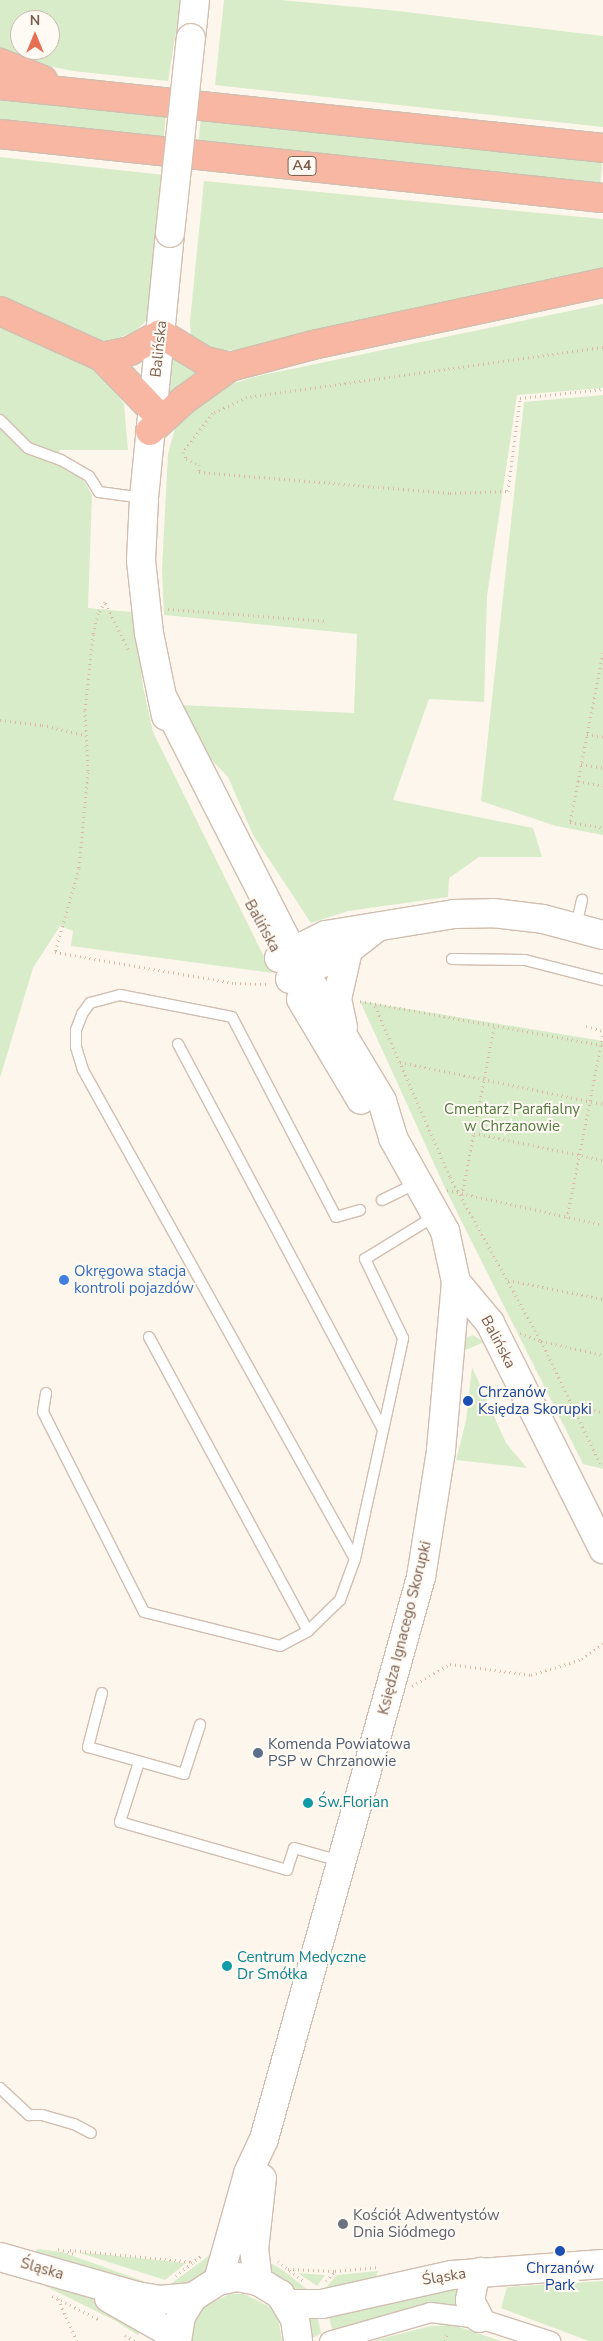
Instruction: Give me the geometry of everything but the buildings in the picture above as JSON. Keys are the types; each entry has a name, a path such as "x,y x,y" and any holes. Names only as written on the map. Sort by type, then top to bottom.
{"highway":[{"path":"0,63 80,93"},
{"path":"0,85 603,148"},
{"name":"A4","path":"0,134 603,198"},
{"path":"0,311 102,357 151,420 184,400 230,367 313,345 603,283"},
{"path":"102,357 130,351 161,334 206,361 230,367"}],"main road":[{"name":"Balińska","path":"195,0 144,498 142,560 145,609 163,698 298,965 365,1106 393,1138 430,1197 450,1246 456,1282 505,1334 603,1549"},
{"path":"298,965 326,935 428,917 472,913 543,919 603,935"},
{"path":"298,965 348,950 377,927"},
{"path":"348,950 337,999 348,1043"},
{"name":"Balińska","path":"298,965 382,1100 393,1138"},
{"name":"Księdza Ignacego Skorupki","path":"218,2280 248,2174 264,2139 343,1862 421,1577 441,1451 456,1282"},
{"path":"452,1342 457,1334 469,1326 505,1334"},
{"name":"Księdza Ignacego Skorupki","path":"258,2281 254,2250 264,2139"},
{"name":"Śląska","path":"0,2257 87,2270 159,2300 193,2297"},
{"name":"Śląska","path":"288,2304 322,2304 409,2283 480,2272 603,2264"},
{"name":"Śląska","path":"87,2270 88,2288 165,2330 175,2341"},
{"path":"479,2318 470,2300 474,2280 480,2272"},
{"path":"175,2341 181,2316 193,2297 218,2280 237,2277 258,2281 288,2304 295,2319 298,2341"}],"street":[{"path":"329,2341 430,2312 479,2318 550,2341"}],"lane":[{"path":"0,420 28,448 61,460 89,476 99,492 144,498"},
{"path":"576,927 582,900"},
{"path":"452,959 525,960 603,980"},
{"path":"355,1560 83,1070 76,1047 76,1030 82,1014 90,1003 120,995 232,1017 336,1217 360,1210"},
{"path":"178,1044 382,1426"},
{"path":"46,1393 43,1412 144,1612 280,1646 308,1631 340,1600 355,1560 382,1426 403,1338 365,1259 430,1197"},
{"path":"382,1200 430,1197"},
{"path":"149,1336 308,1631"},
{"path":"102,1693 88,1747 184,1774 200,1724"},
{"path":"139,1762 120,1822 286,1870 294,1848 343,1862"},
{"path":"0,2088 29,2115 42,2115 74,2124 91,2133"}],"path":[{"path":"603,347 247,397 213,413 183,452 186,459 199,465 199,472 450,493 508,490 520,398 603,389"},
{"path":"104,602 98,613 93,634 85,735 88,772 79,868 55,952 258,985"},
{"path":"160,608 327,621"},
{"path":"603,653 570,822 603,828"},
{"path":"0,720 42,724 85,735"},
{"path":"587,734 603,737"},
{"path":"581,764 603,768"},
{"path":"578,781 603,786"},
{"path":"359,994 360,1001 375,1006 602,1045"},
{"path":"375,1006 450,1177 462,1195 541,1341 569,1404 600,1463"},
{"path":"462,1195 494,1026"},
{"path":"567,1218 602,1045 603,1032 586,1026"},
{"path":"399,1062 603,1104"},
{"path":"474,1133 603,1160"},
{"path":"430,1197 446,1190 603,1225"},
{"path":"507,1280 603,1299"},
{"path":"505,1334 520,1333 541,1341 603,1355"},
{"path":"569,1404 603,1412"},
{"path":"410,1687 418,1685 450,1664 530,1675 582,1659 603,1644"},
{"path":"56,2249 195,2262"},
{"path":"169,2281 195,2262 208,2249 226,2250"},
{"path":"65,2250 87,2270"},
{"path":"254,2250 264,2251 312,2286"},
{"path":"323,2284 335,2271"},
{"path":"50,2296 105,2323"},
{"path":"58,2299 77,2341"},
{"path":"120,2331 135,2341"}],"green space":[{"path":"0,0 181,0 168,81 73,71 22,60 60,60 60,10 10,10 10,54 0,49"},
{"path":"224,0 281,0 398,11 603,36 603,127 215,85"},
{"path":"0,96 166,113 163,140 0,123"},
{"path":"201,117 603,159 600,187 198,145"},
{"path":"0,157 164,175 150,311 145,322 134,332 99,345 0,302"},
{"path":"204,181 603,219 603,271 252,351 215,350 191,338 190,322"},
{"path":"603,304 603,388 517,395 487,596 484,702 429,699 393,800 533,828 542,857 479,857 449,878 448,897 348,911 311,923 253,835 228,777 206,754 180,705 354,713 357,634 164,615 162,569 168,454 175,428 222,387 258,376"},
{"path":"0,322 95,364 124,404 128,450 60,450 56,462 80,474 92,495 88,608 131,612 135,617 143,687 153,732 272,973 71,946 73,931 60,926 33,968 0,1078"},
{"path":"171,346 207,370 166,405"},
{"path":"603,395 603,835 556,826 481,801 524,402"},
{"name":"Cmentarz Parafialny w Chrzanowie","path":"360,1001 603,1041 603,1469 583,1464 446,1190"},
{"path":"473,1335 484,1342 461,1352 466,1338"},
{"path":"472,1367 506,1443 527,1468 456,1460 466,1421"},
{"path":"37,2249 62,2252 154,2285 155,2293 36,2254"},
{"path":"77,2252 186,2263 165,2280"},
{"path":"210,2255 216,2256 205,2276 190,2286 168,2286"},
{"path":"262,2258 284,2271 309,2291 294,2294 272,2276"},
{"path":"378,2271 375,2280 323,2291 337,2275"},
{"path":"298,2273 325,2275 317,2286"},
{"path":"468,2279 465,2308 333,2332 328,2314"},
{"path":"35,2281 87,2293 144,2323 138,2335 114,2320"},
{"path":"603,2281 603,2341 589,2341 501,2308 507,2287"},
{"path":"230,2294 244,2294 270,2307 278,2318 282,2341 191,2341 196,2318 204,2306"},
{"path":"317,2315 321,2333 308,2341 302,2316"},
{"path":"453,2325 501,2341 372,2341 431,2326"}],"place":[{"name":"Okręgowa stacja kontroli pojazdów","path":"64,1280"},
{"name":"Chrzanów Księdza Skorupki","path":"468,1401"},
{"name":"Komenda Powiatowa PSP w Chrzanowie","path":"258,1753"},
{"name":"Św.Florian","path":"308,1803"},
{"name":"Centrum Medyczne Dr Smółka","path":"227,1966"},
{"name":"Kościół Adwentystów Dnia Siódmego","path":"343,2224"},
{"name":"Chrzanów Park","path":"560,2251"}]}
